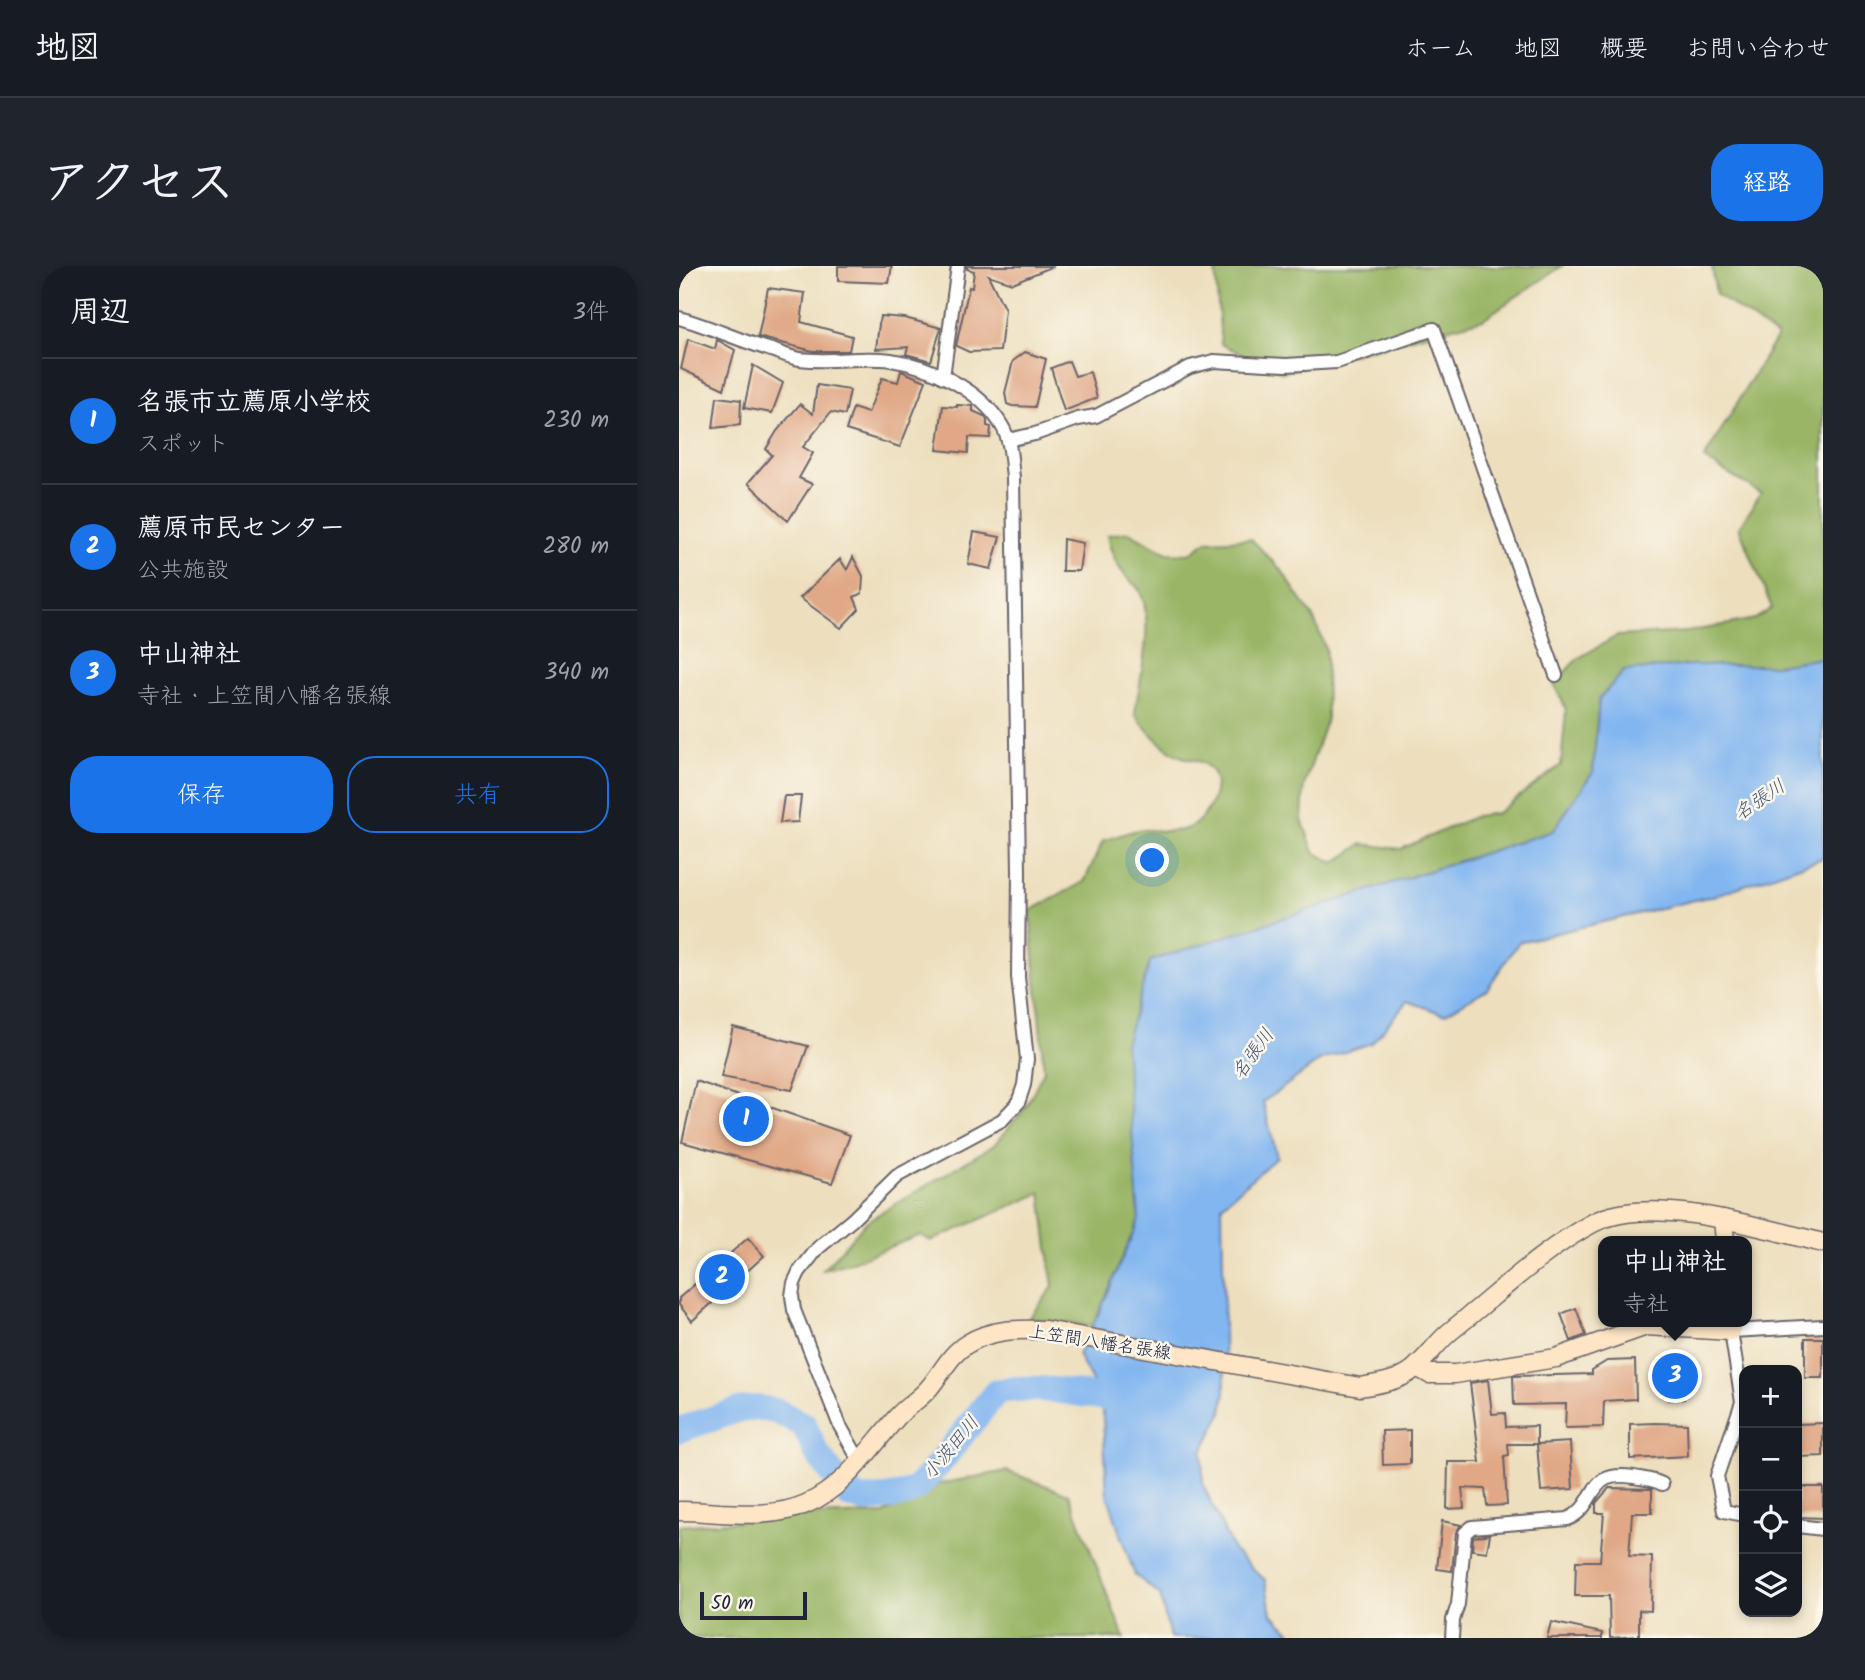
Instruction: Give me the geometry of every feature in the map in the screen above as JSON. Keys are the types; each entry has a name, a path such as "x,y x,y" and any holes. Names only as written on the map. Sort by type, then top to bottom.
{"main road":[{"name":"上笠間八幡名張線","path":"679,1511 764,1513 803,1506 824,1494 858,1465 897,1418 926,1391 951,1356 968,1343 1008,1329 1045,1330 1360,1387 1395,1380 1417,1367 1442,1337 1563,1242 1595,1222 1640,1211 1723,1219 1823,1243"},
{"path":"1723,1219 1725,1236"},
{"path":"1417,1367 1429,1374 1455,1374 1556,1358 1643,1327"}],"street":[{"path":"943,377 958,266"},
{"path":"679,318 734,339 800,359 891,360 943,377 975,396 986,406 1003,427 1008,440 1013,485 1019,978 1027,1072 1018,1102 1002,1120 897,1176 852,1220 818,1248 799,1272 792,1296 794,1310 858,1465"},
{"path":"1008,440 1035,434 1077,419 1096,416 1190,367 1214,361 1286,365 1337,362 1434,329 1556,675"},
{"path":"1752,1326 1823,1326"},
{"path":"1731,1327 1742,1402 1717,1476 1724,1511 1739,1514"},
{"path":"1453,1638 1465,1533 1472,1527 1568,1518 1580,1514 1594,1488 1602,1480 1621,1475 1662,1484"},
{"path":"1802,1527 1823,1529"}],"green space":[{"path":"1215,266 1562,266 1483,319 1282,373 1221,344"},
{"path":"1712,266 1823,266 1823,658 1775,665 1692,665 1624,671 1599,699 1593,772 1553,831 1150,961 1137,1190 1139,1219 1093,1326 1029,1318 1053,1287 1041,1193 931,1241 920,1235 852,1262 823,1270 867,1221 994,1145 1024,1110 1044,1071 1030,911 1084,882 1103,841 1139,830 1183,830 1202,817 1213,800 1216,782 1207,766 1168,749 1135,714 1146,633 1144,602 1138,588 1118,565 1107,535 1129,532 1167,553 1189,554 1207,541 1251,539 1282,571 1314,619 1326,650 1327,718 1304,786 1302,820 1314,852 1334,863 1362,844 1401,849 1476,816 1497,813 1561,765 1566,709 1554,684 1577,659 1617,636 1687,632 1755,619 1772,608 1739,527 1761,493 1704,459 1777,336 1716,294"},
{"path":"1006,1471 1069,1494 1124,1638 679,1638 679,1526 803,1516 884,1514 939,1484"}],"water":[{"name":"名張川","path":"1823,658 1823,858 1716,895 1519,942 1487,989 1444,1014 1407,1001 1372,1043 1321,1060 1263,1102 1277,1157 1222,1205 1225,1391 1222,1413 1202,1452 1203,1485 1233,1550 1265,1580 1271,1613 1297,1638 1170,1638 1160,1595 1135,1575 1120,1534 1107,1493 1102,1400 1078,1355 1139,1219 1125,1044 1150,961 1553,831 1593,772 1599,699 1624,671 1692,665 1775,665"}],"building":[{"path":"838,266 892,266 889,283 838,281"},
{"path":"967,266 1054,266 1012,283 988,275 1005,310 1000,351 969,352 956,346 969,287 972,288 974,271 967,269"},
{"path":"768,288 805,293 801,322 852,336 849,351 813,351 758,337"},
{"path":"880,316 905,318 941,328 931,361 906,354 908,347 876,349"},
{"path":"688,339 715,349 717,340 735,350 724,389 681,369"},
{"path":"1025,352 1046,359 1035,407 1007,404 1005,393 1013,361"},
{"path":"1069,361 1075,376 1090,372 1097,398 1064,411 1051,368"},
{"path":"753,365 783,383 772,413 744,408"},
{"path":"901,371 926,381 900,447 846,430 853,408 868,413 882,378 898,382"},
{"path":"817,385 850,390 845,415 831,412 803,447 813,453 799,478 812,484 788,521 748,483 772,455 766,449 800,404 813,414"},
{"path":"717,397 741,400 740,425 713,428"},
{"path":"943,406 973,406 973,411 984,416 987,426 991,427 990,438 969,437 968,453 937,450"},
{"path":"974,532 1000,537 991,569 968,564"},
{"path":"1063,539 1083,543 1079,571 1062,571"},
{"path":"853,557 863,576 862,593 854,597 859,609 841,628 800,598 840,559 847,570"},
{"path":"784,796 801,796 798,822 780,823"},
{"path":"733,1027 808,1046 792,1090 721,1077"},
{"path":"696,1081 850,1135 832,1183 682,1142"},
{"path":"748,1238 764,1256 692,1321 679,1305 679,1298"},
{"path":"1576,1308 1586,1335 1571,1341 1561,1314"},
{"path":"1805,1338 1823,1338 1823,1378 1805,1378"},
{"path":"1635,1360 1636,1399 1604,1401 1603,1427 1565,1428 1566,1404 1514,1405 1513,1376 1592,1374 1592,1370 1607,1361"},
{"path":"1685,1361 1686,1376 1682,1377 1684,1399 1669,1400 1667,1378 1661,1378 1660,1363"},
{"path":"1488,1380 1492,1414 1505,1413 1506,1427 1537,1426 1537,1444 1508,1444 1509,1455 1504,1456 1507,1505 1487,1506 1485,1489 1462,1488 1464,1508 1447,1509 1448,1462 1480,1462 1470,1383"},
{"path":"1823,1423 1823,1456 1802,1457 1802,1424"},
{"path":"1630,1424 1687,1424 1688,1456 1630,1459"},
{"path":"1410,1430 1410,1464 1383,1465 1382,1431"},
{"path":"1570,1442 1573,1489 1541,1491 1537,1444"},
{"path":"1802,1487 1823,1487 1823,1518 1802,1517"},
{"path":"1609,1488 1652,1489 1652,1513 1632,1513 1629,1556 1652,1557 1651,1611 1639,1610 1639,1636 1610,1638 1609,1596 1575,1596 1576,1561 1600,1561 1604,1513 1596,1513 1596,1503"},
{"path":"1442,1521 1461,1525 1456,1532 1452,1571 1437,1569"},
{"path":"1490,1534 1487,1552 1472,1550 1473,1537"},
{"path":"1551,1622 1602,1633 1602,1638 1547,1638"}],"waterway":[{"name":"小波田川","path":"679,1430 738,1410 759,1408 776,1411 804,1425 816,1452 848,1495 863,1500 903,1495 917,1488 996,1392 1011,1389 1046,1390 1134,1403"}],"place":[{"name":"名張市立薦原小学校","path":"746,1119"},
{"name":"薦原市民センター","path":"722,1277"},
{"name":"中山神社","path":"1675,1376"}]}
